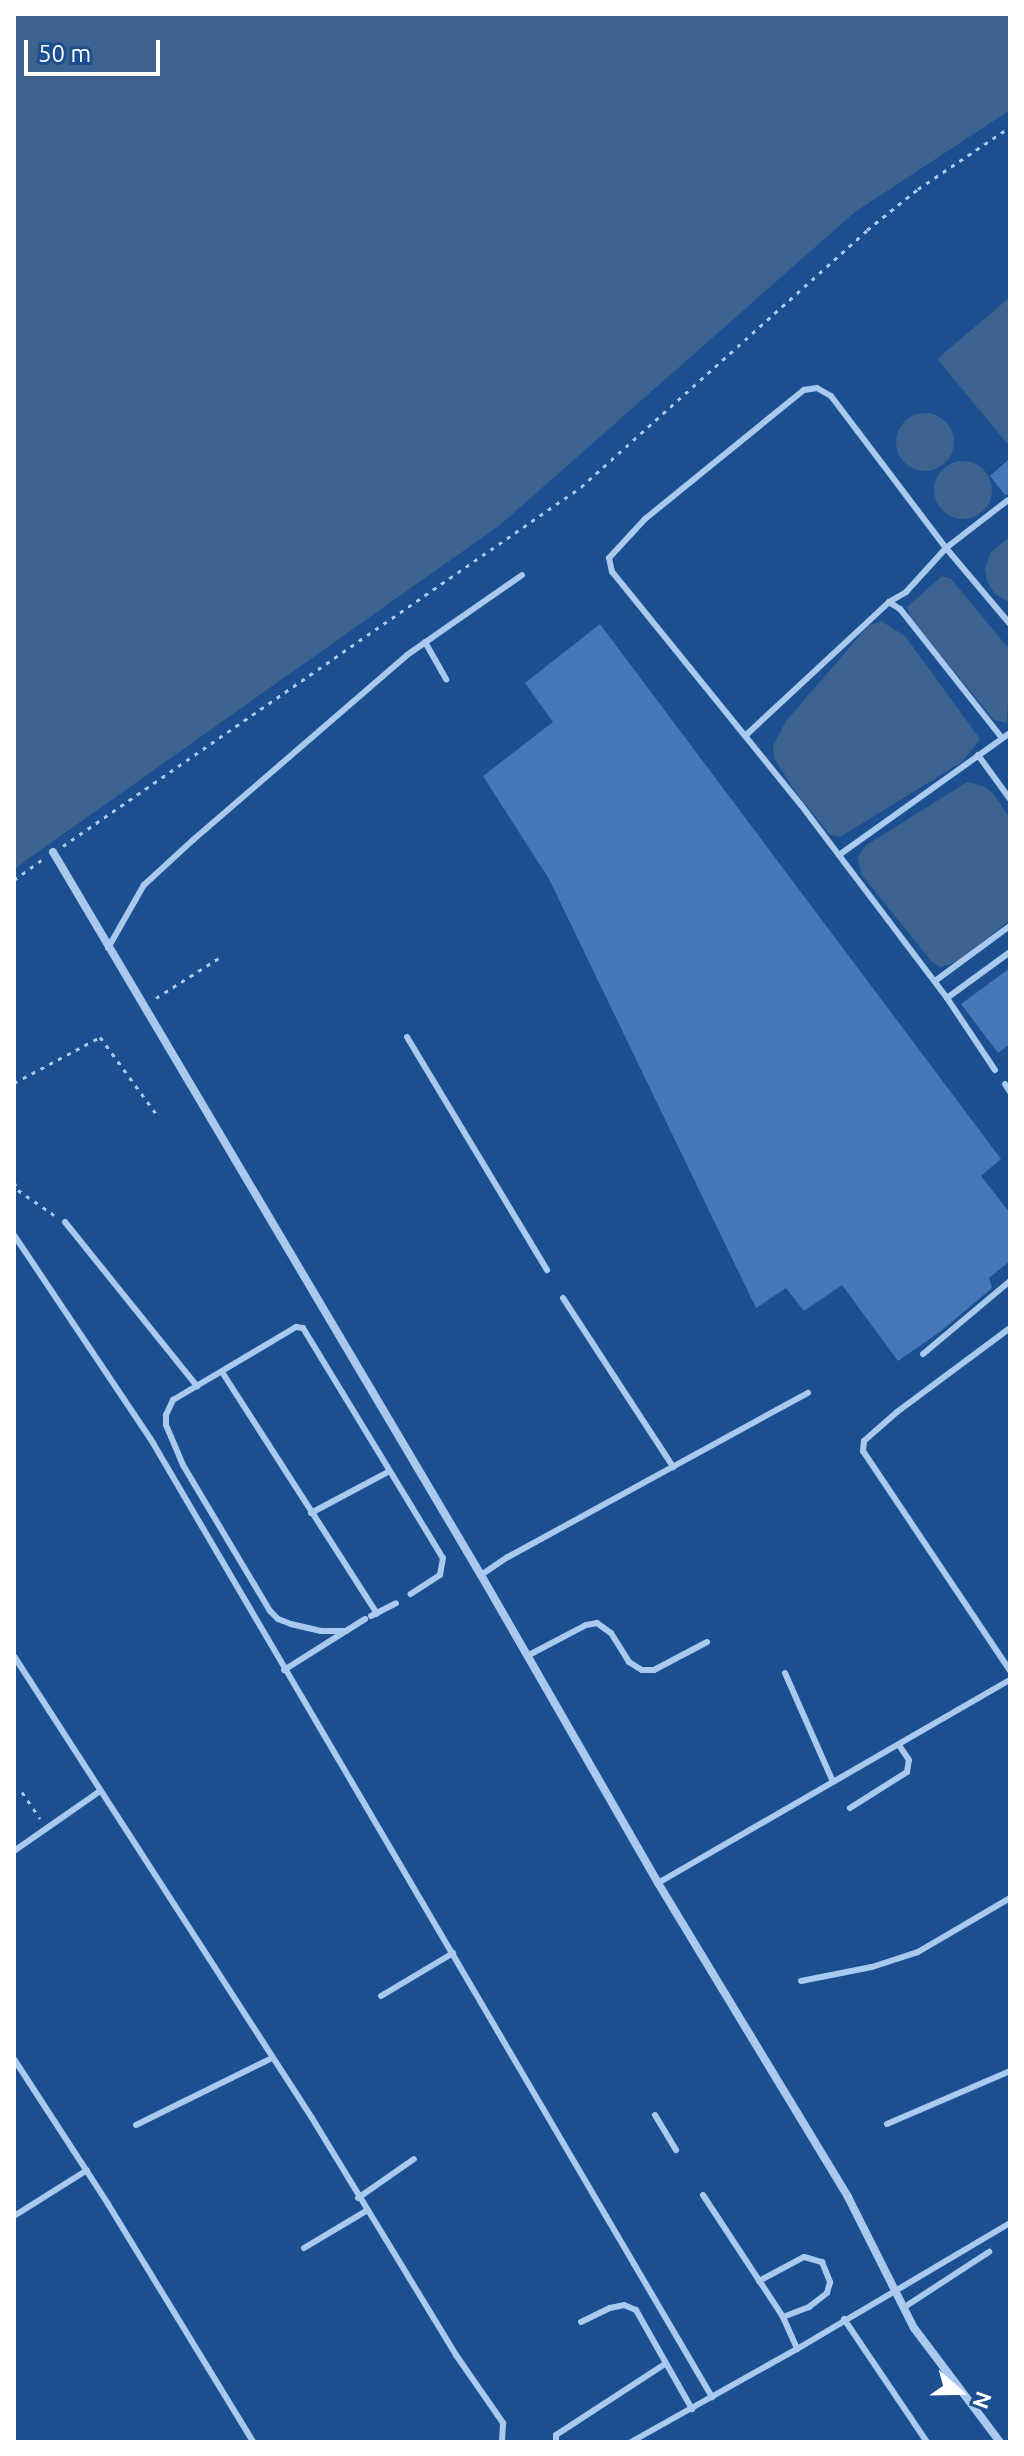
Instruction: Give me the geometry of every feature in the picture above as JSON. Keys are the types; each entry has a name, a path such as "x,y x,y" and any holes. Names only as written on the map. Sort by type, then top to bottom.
{"street":[{"path":"53,852 481,1575 658,1883 848,2197 903,2308 1000,2442"}],"lane":[{"path":"995,1070 935,981 839,855 612,572 609,558 645,519 804,390 817,388 831,396 946,548 1010,624"},
{"path":"745,736 889,602 906,592 946,548 1008,500"},
{"path":"108,948 144,885 425,642 522,575"},
{"path":"889,602 900,609 1002,738"},
{"path":"425,642 446,679"},
{"path":"839,855 1010,733"},
{"path":"978,755 1010,799"},
{"path":"935,981 1010,926"},
{"path":"947,998 1010,952"},
{"path":"407,1037 547,1270"},
{"path":"1005,1084 1010,1092"},
{"path":"65,1222 197,1386"},
{"path":"14,1235 153,1443 453,1953 566,2153 712,2397"},
{"path":"923,1354 1010,1281"},
{"path":"563,1298 673,1467"},
{"path":"346,1631 321,1631 291,1624 278,1619 270,1611 170,1439 166,1425 173,1400 296,1327 303,1328 443,1558 440,1575 411,1594"},
{"path":"1010,1328 897,1412 864,1441 863,1451 1010,1671"},
{"path":"222,1372 311,1513 371,1616"},
{"path":"481,1575 508,1557 808,1393"},
{"path":"311,1513 390,1471"},
{"path":"284,1670 396,1603"},
{"path":"527,1656 586,1625 597,1623 611,1633 629,1662 642,1670 654,1670 707,1642"},
{"path":"14,1656 503,2423 502,2442"},
{"path":"785,1673 833,1782"},
{"path":"658,1883 1010,1680"},
{"path":"850,1808 907,1772 909,1760 899,1745"},
{"path":"14,1851 100,1791"},
{"path":"801,1981 872,1967 918,1952 1010,1898"},
{"path":"381,1996 453,1953"},
{"path":"136,2125 272,2058"},
{"path":"14,2059 87,2170 253,2442"},
{"path":"887,2124 1010,2071"},
{"path":"655,2115 676,2150"},
{"path":"358,2198 414,2159"},
{"path":"14,2216 87,2170"},
{"path":"703,2195 783,2317 797,2349"},
{"path":"304,2248 366,2211"},
{"path":"631,2442 797,2349 1010,2223"},
{"path":"903,2308 989,2252"},
{"path":"759,2281 804,2257 822,2262 830,2282 827,2293 809,2307 783,2317"},
{"path":"581,2322 610,2308 624,2305 636,2310 692,2409"},
{"path":"844,2319 927,2442"},
{"path":"556,2442 556,2435 665,2364"}],"path":[{"path":"14,880 581,487 867,230 918,189 1010,127"},
{"path":"142,1006 219,958"},
{"path":"14,1083 100,1037 157,1115"},
{"path":"14,1182 18,1190 65,1222"},
{"path":"22,1792 47,1828"}],"water":[{"path":"14,14 1010,14 1010,110 855,212 500,525 14,869"},
{"path":"1010,299 1010,447 937,359"},
{"path":"925,413 945,422 954,442 945,462 925,471 905,462 896,442 905,422"},
{"path":"963,461 983,470 992,490 983,510 963,519 943,510 934,490 943,470"},
{"path":"1010,537 1010,603 995,594 987,582 985,568 991,552"},
{"path":"942,576 951,579 1010,650 1007,723 994,720 911,619 907,607"},
{"path":"881,621 905,636 980,739 962,762 840,837 830,835 795,791 774,758 773,746 786,721 868,626"},
{"path":"967,782 983,786 993,793 1010,819 1010,920 957,962 940,967 931,961 861,874 858,857 865,846"}],"building":[{"path":"1010,458 1010,494 1005,495 990,476"},
{"path":"600,624 1001,1159 981,1176 1010,1213 1010,1261 989,1278 992,1288 941,1331 898,1361 842,1285 804,1311 786,1288 756,1308 549,879 483,776 553,722 525,683"},
{"path":"1010,968 1010,1044 998,1053 961,1004"}]}
